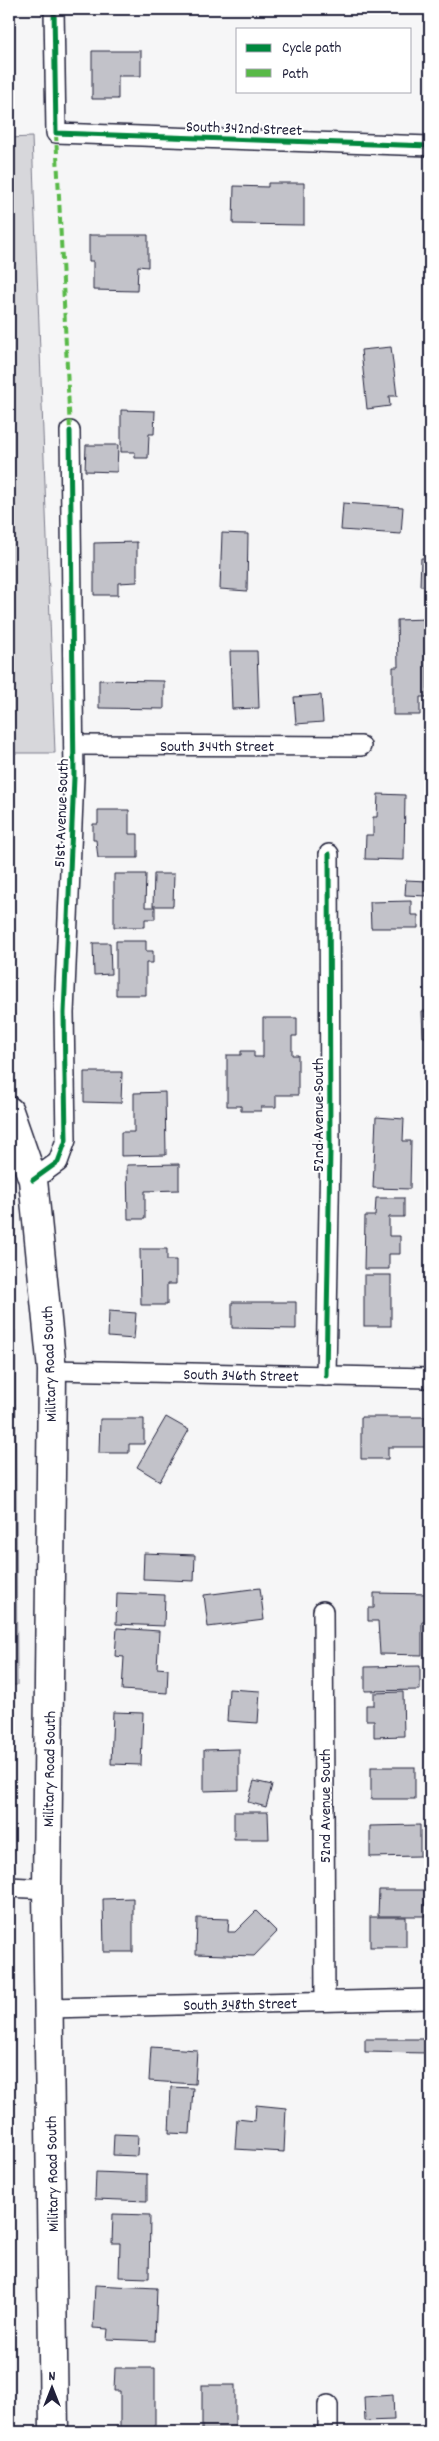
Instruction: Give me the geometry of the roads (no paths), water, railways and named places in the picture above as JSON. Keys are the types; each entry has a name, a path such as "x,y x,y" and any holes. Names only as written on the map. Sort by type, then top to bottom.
{"main road":[{"name":"Military Road South","path":"9,1111 32,1180 52,1370 47,1889 54,2432"}],"street":[{"name":"South 342nd Street","path":"54,9 56,133 430,146"},
{"name":"51st Avenue South","path":"32,1180 58,1162 66,1140 64,1013 74,745 70,431"},
{"name":"South 344th Street","path":"74,745 361,746"},
{"name":"52nd Avenue South","path":"326,1376 330,1149 329,854"},
{"name":"South 346th Street","path":"52,1370 430,1378"},
{"name":"52nd Avenue South","path":"323,1611 325,2001"},
{"path":"9,1887 47,1889"},
{"name":"South 348th Street","path":"49,2008 430,1999"},
{"path":"328,2405 328,2432"}]}
